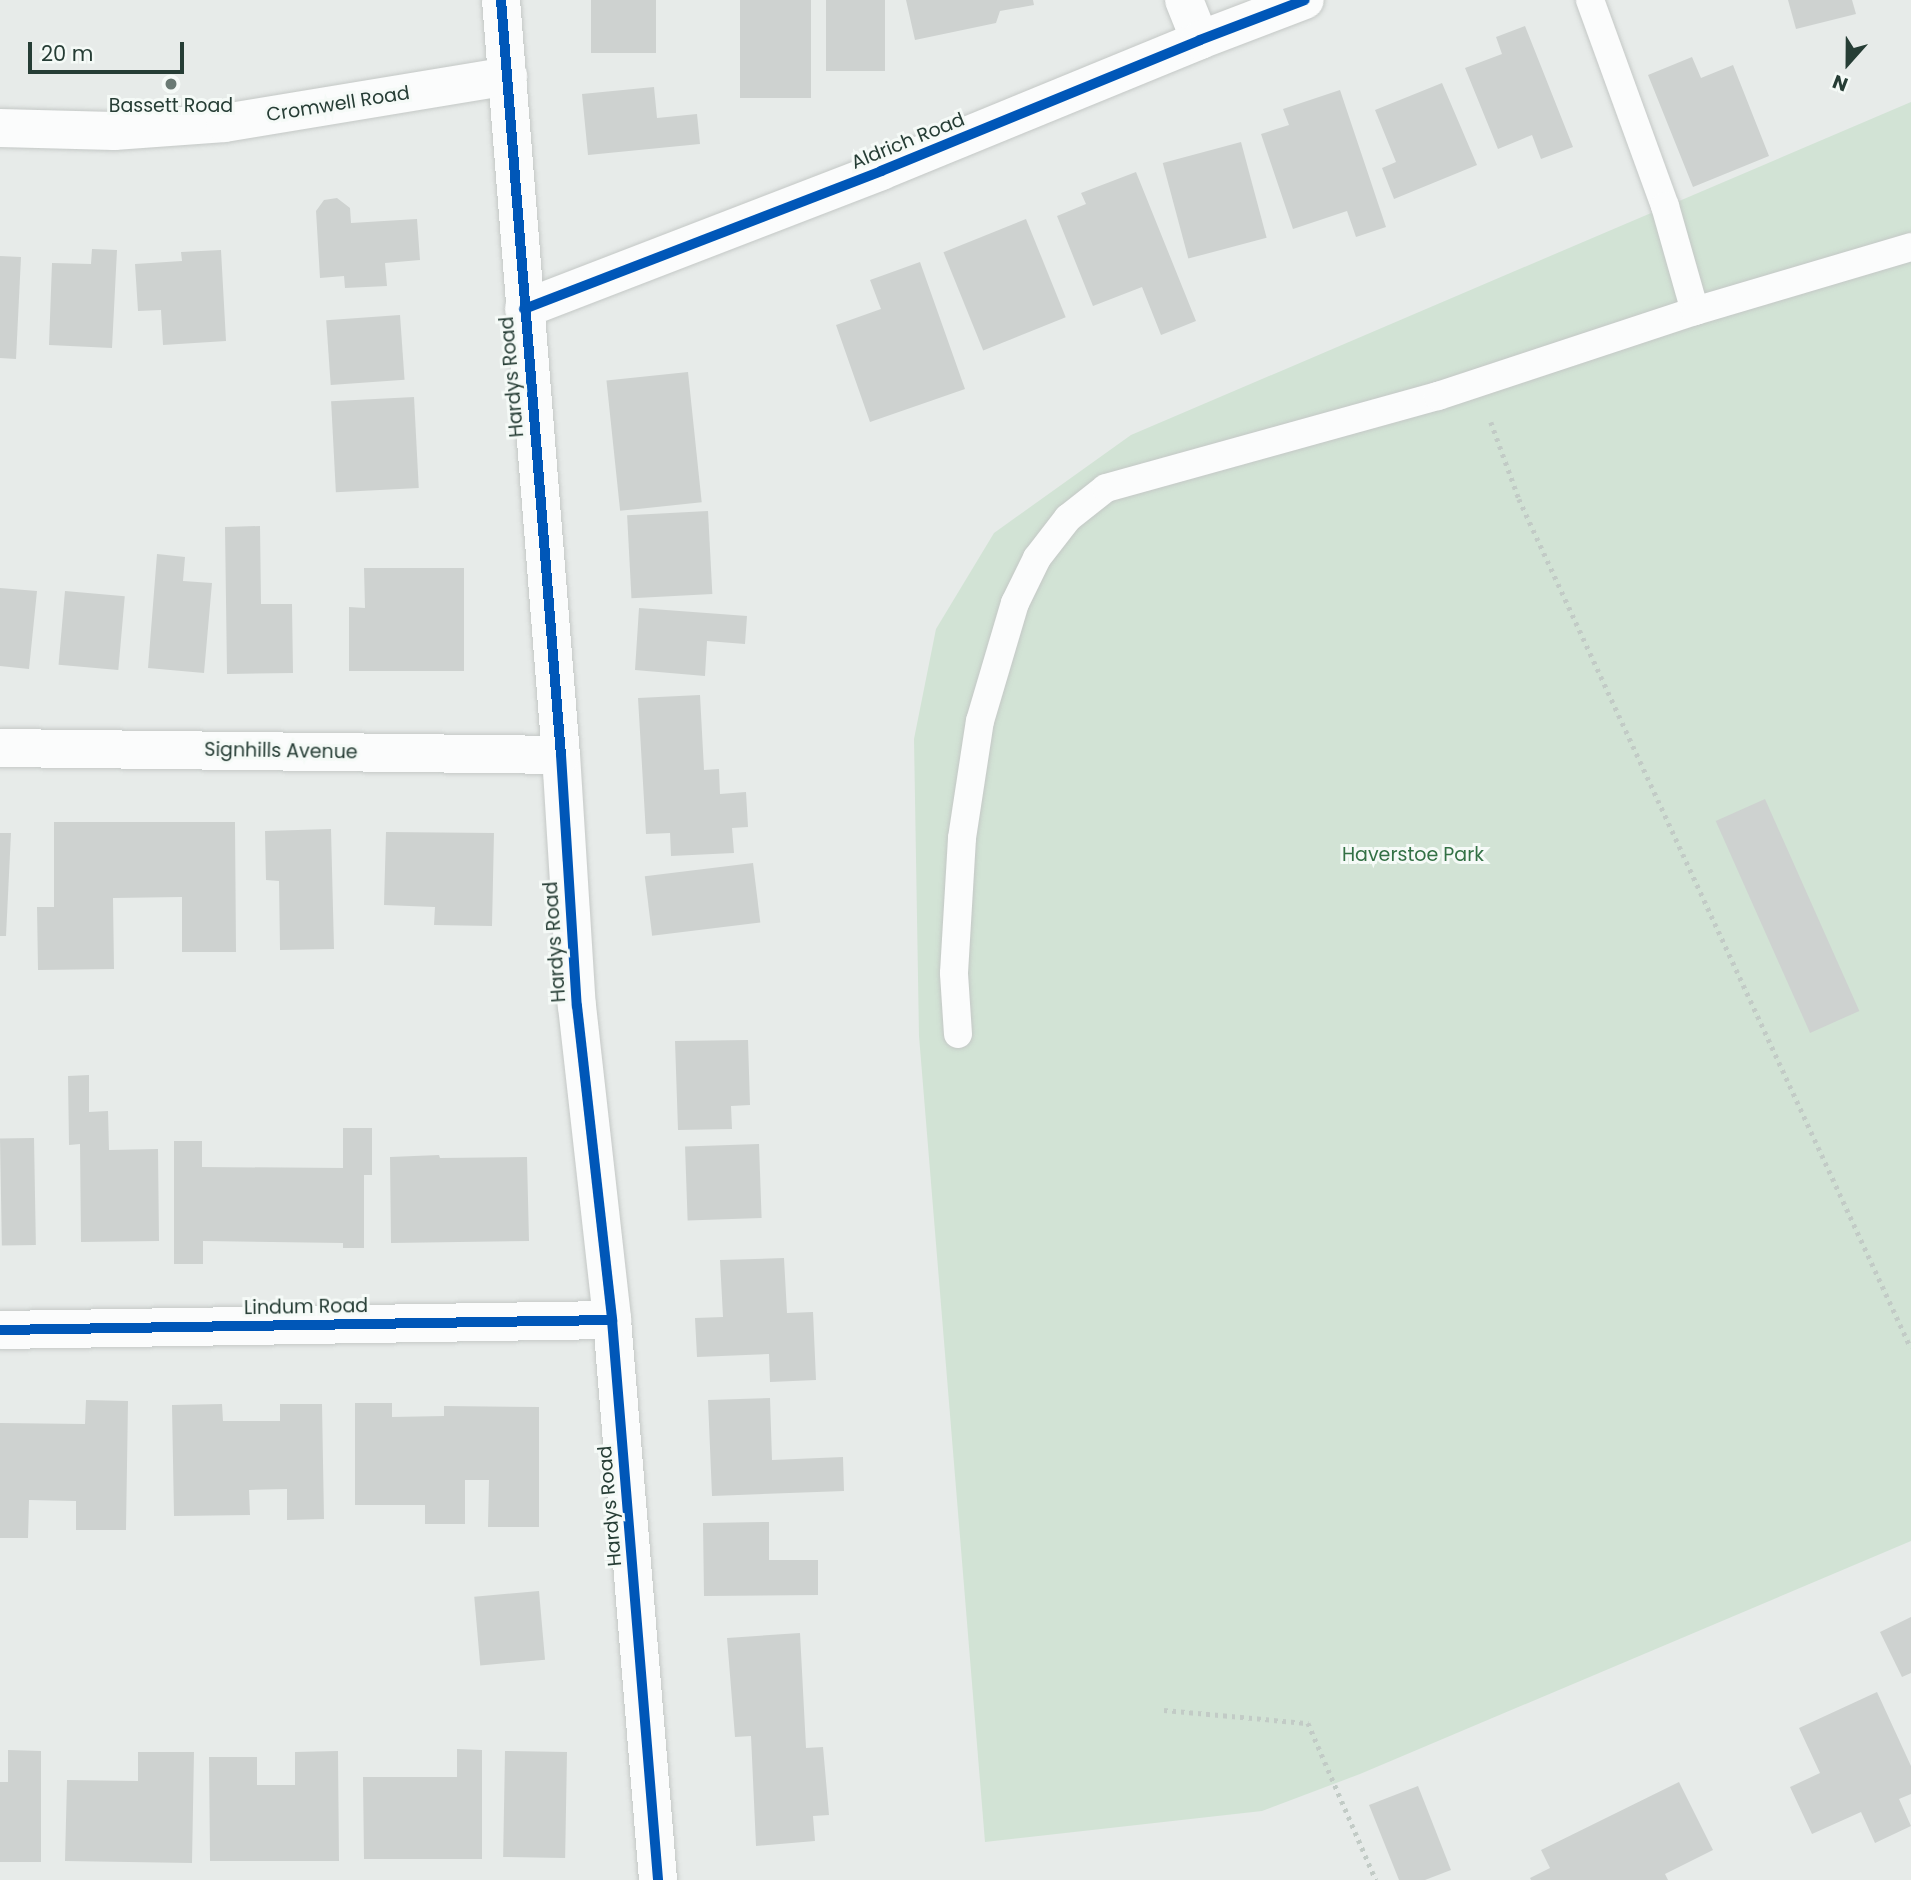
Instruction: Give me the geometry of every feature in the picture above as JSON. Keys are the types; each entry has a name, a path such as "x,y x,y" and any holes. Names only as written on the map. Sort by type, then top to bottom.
{"street":[{"name":"Hardys Road","path":"501,0 561,755 577,1006 612,1320 658,1880"},
{"path":"1185,0 1200,40"},
{"name":"Aldrich Road","path":"524,309 881,171 1304,0"},
{"name":"Cromwell Road","path":"0,128 114,131 225,123 508,76"},
{"name":"Signhills Avenue","path":"0,748 561,755"},
{"name":"Lindum Road","path":"0,1330 612,1320"}],"lane":[{"path":"1590,0 1665,206 1695,311"},
{"path":"958,1034 954,973 962,838 980,721 1015,603 1037,558 1068,518 1106,488 1476,384 1695,311 1911,247"}],"path":[{"path":"1476,384 1519,499 1911,1348"},
{"path":"1164,1710 1308,1723 1376,1880"}],"green space":[{"name":"Haverstoe Park","path":"1911,102 1911,1541 1360,1774 1262,1811 985,1842 919,1036 914,739 936,629 994,533 1131,435"}],"building":[{"path":"591,0 656,0 656,53 591,53"},
{"path":"740,0 811,0 811,98 740,98"},
{"path":"826,0 885,0 885,71 826,71"},
{"path":"906,0 1033,0 1034,5 1000,11 996,23 915,40"},
{"path":"1788,0 1852,0 1856,14 1796,29"},
{"path":"1525,26 1573,147 1541,159 1532,135 1498,149 1465,68 1502,54 1496,37"},
{"path":"1692,57 1701,78 1733,65 1769,156 1693,187 1648,75"},
{"path":"1442,83 1477,165 1394,199 1382,168 1396,162 1375,110"},
{"path":"654,87 657,118 697,114 700,144 588,155 582,94"},
{"path":"1340,90 1386,227 1356,237 1347,211 1293,229 1261,134 1289,125 1283,109"},
{"path":"1241,142 1267,238 1188,259 1163,163"},
{"path":"1136,172 1196,321 1161,335 1142,287 1093,306 1057,216 1086,204 1081,193"},
{"path":"337,198 350,208 351,223 417,219 420,260 385,263 387,286 345,288 344,276 320,278 316,211 324,200"},
{"path":"1026,219 1066,317 983,351 943,252"},
{"path":"92,249 117,250 112,348 49,345 52,263 91,264"},
{"path":"221,250 226,341 163,345 161,310 138,311 135,264 182,261 181,252"},
{"path":"0,256 21,257 16,359 0,358"},
{"path":"920,262 965,389 870,422 836,325 881,309 870,280"},
{"path":"400,315 405,380 331,385 326,320"},
{"path":"688,372 702,502 620,511 606,381"},
{"path":"414,397 419,488 336,492 331,401"},
{"path":"708,511 712,594 631,598 627,515"},
{"path":"260,526 261,604 292,604 293,673 227,674 225,527"},
{"path":"157,554 185,557 183,581 212,583 204,673 148,668"},
{"path":"364,568 464,568 464,671 349,671 349,607 365,608"},
{"path":"0,588 37,591 29,669 0,666"},
{"path":"65,591 125,596 118,670 59,665"},
{"path":"639,608 747,616 745,644 707,641 705,676 635,670"},
{"path":"700,695 704,770 719,769 720,794 746,792 748,827 732,828 734,853 671,856 670,833 646,834 638,698"},
{"path":"1765,799 1859,1011 1810,1033 1716,821"},
{"path":"54,822 235,822 236,952 182,952 182,897 113,898 114,969 38,970 37,907 54,907"},
{"path":"331,829 334,949 280,950 279,881 266,880 265,831"},
{"path":"386,832 494,833 492,926 434,925 435,907 384,905"},
{"path":"0,833 11,833 6,936 0,936"},
{"path":"753,863 760,923 652,936 645,876"},
{"path":"748,1040 750,1105 731,1106 732,1129 678,1130 675,1041"},
{"path":"89,1075 89,1112 108,1111 109,1150 158,1149 159,1241 81,1242 80,1144 69,1145 68,1076"},
{"path":"343,1128 372,1128 372,1175 364,1175 364,1248 343,1248 343,1243 203,1241 203,1264 174,1264 174,1141 202,1141 202,1167 343,1168"},
{"path":"34,1138 36,1245 2,1246 0,1139"},
{"path":"759,1144 762,1218 688,1221 685,1147"},
{"path":"439,1155 440,1158 527,1157 529,1241 391,1243 390,1157"},
{"path":"784,1258 787,1313 813,1312 816,1380 770,1382 769,1354 697,1357 695,1318 723,1317 720,1260"},
{"path":"770,1398 772,1460 843,1457 844,1491 712,1496 708,1400"},
{"path":"86,1400 128,1401 126,1530 76,1530 76,1501 29,1500 28,1538 0,1538 0,1423 85,1424"},
{"path":"355,1403 392,1403 392,1417 444,1416 444,1406 539,1407 539,1527 488,1527 489,1480 465,1480 465,1524 425,1524 425,1505 355,1505"},
{"path":"222,1404 223,1421 280,1421 280,1404 322,1404 324,1519 287,1520 287,1489 249,1490 250,1515 174,1516 172,1405"},
{"path":"769,1522 769,1560 818,1560 818,1595 704,1596 703,1523"},
{"path":"539,1591 545,1660 480,1665 474,1597"},
{"path":"1911,1617 1911,1673 1902,1677 1880,1632"},
{"path":"800,1633 806,1748 823,1747 829,1815 813,1816 815,1841 756,1846 751,1736 735,1737 727,1638"},
{"path":"1877,1692 1911,1766 1911,1794 1899,1799 1911,1826 1875,1843 1861,1812 1812,1834 1790,1787 1820,1773 1799,1728"},
{"path":"457,1749 482,1750 482,1859 364,1859 363,1777 457,1777"},
{"path":"8,1750 41,1751 41,1862 0,1862 0,1782 8,1782"},
{"path":"338,1751 339,1861 210,1861 209,1757 257,1757 257,1785 295,1785 295,1752"},
{"path":"505,1751 567,1752 565,1858 503,1857"},
{"path":"138,1752 194,1752 192,1863 65,1861 67,1780 138,1781"},
{"path":"1679,1782 1713,1850 1665,1874 1668,1880 1531,1880 1530,1878 1550,1868 1541,1850"},
{"path":"1418,1786 1451,1870 1425,1880 1399,1880 1369,1805"}],"cycle path":[{"path":"501,0 561,755 577,1006 612,1320 658,1880"},
{"path":"524,309 881,171 1200,40 1305,0"},
{"path":"0,1330 612,1320"}],"place":[{"name":"Bassett Road","path":"171,84"}]}
